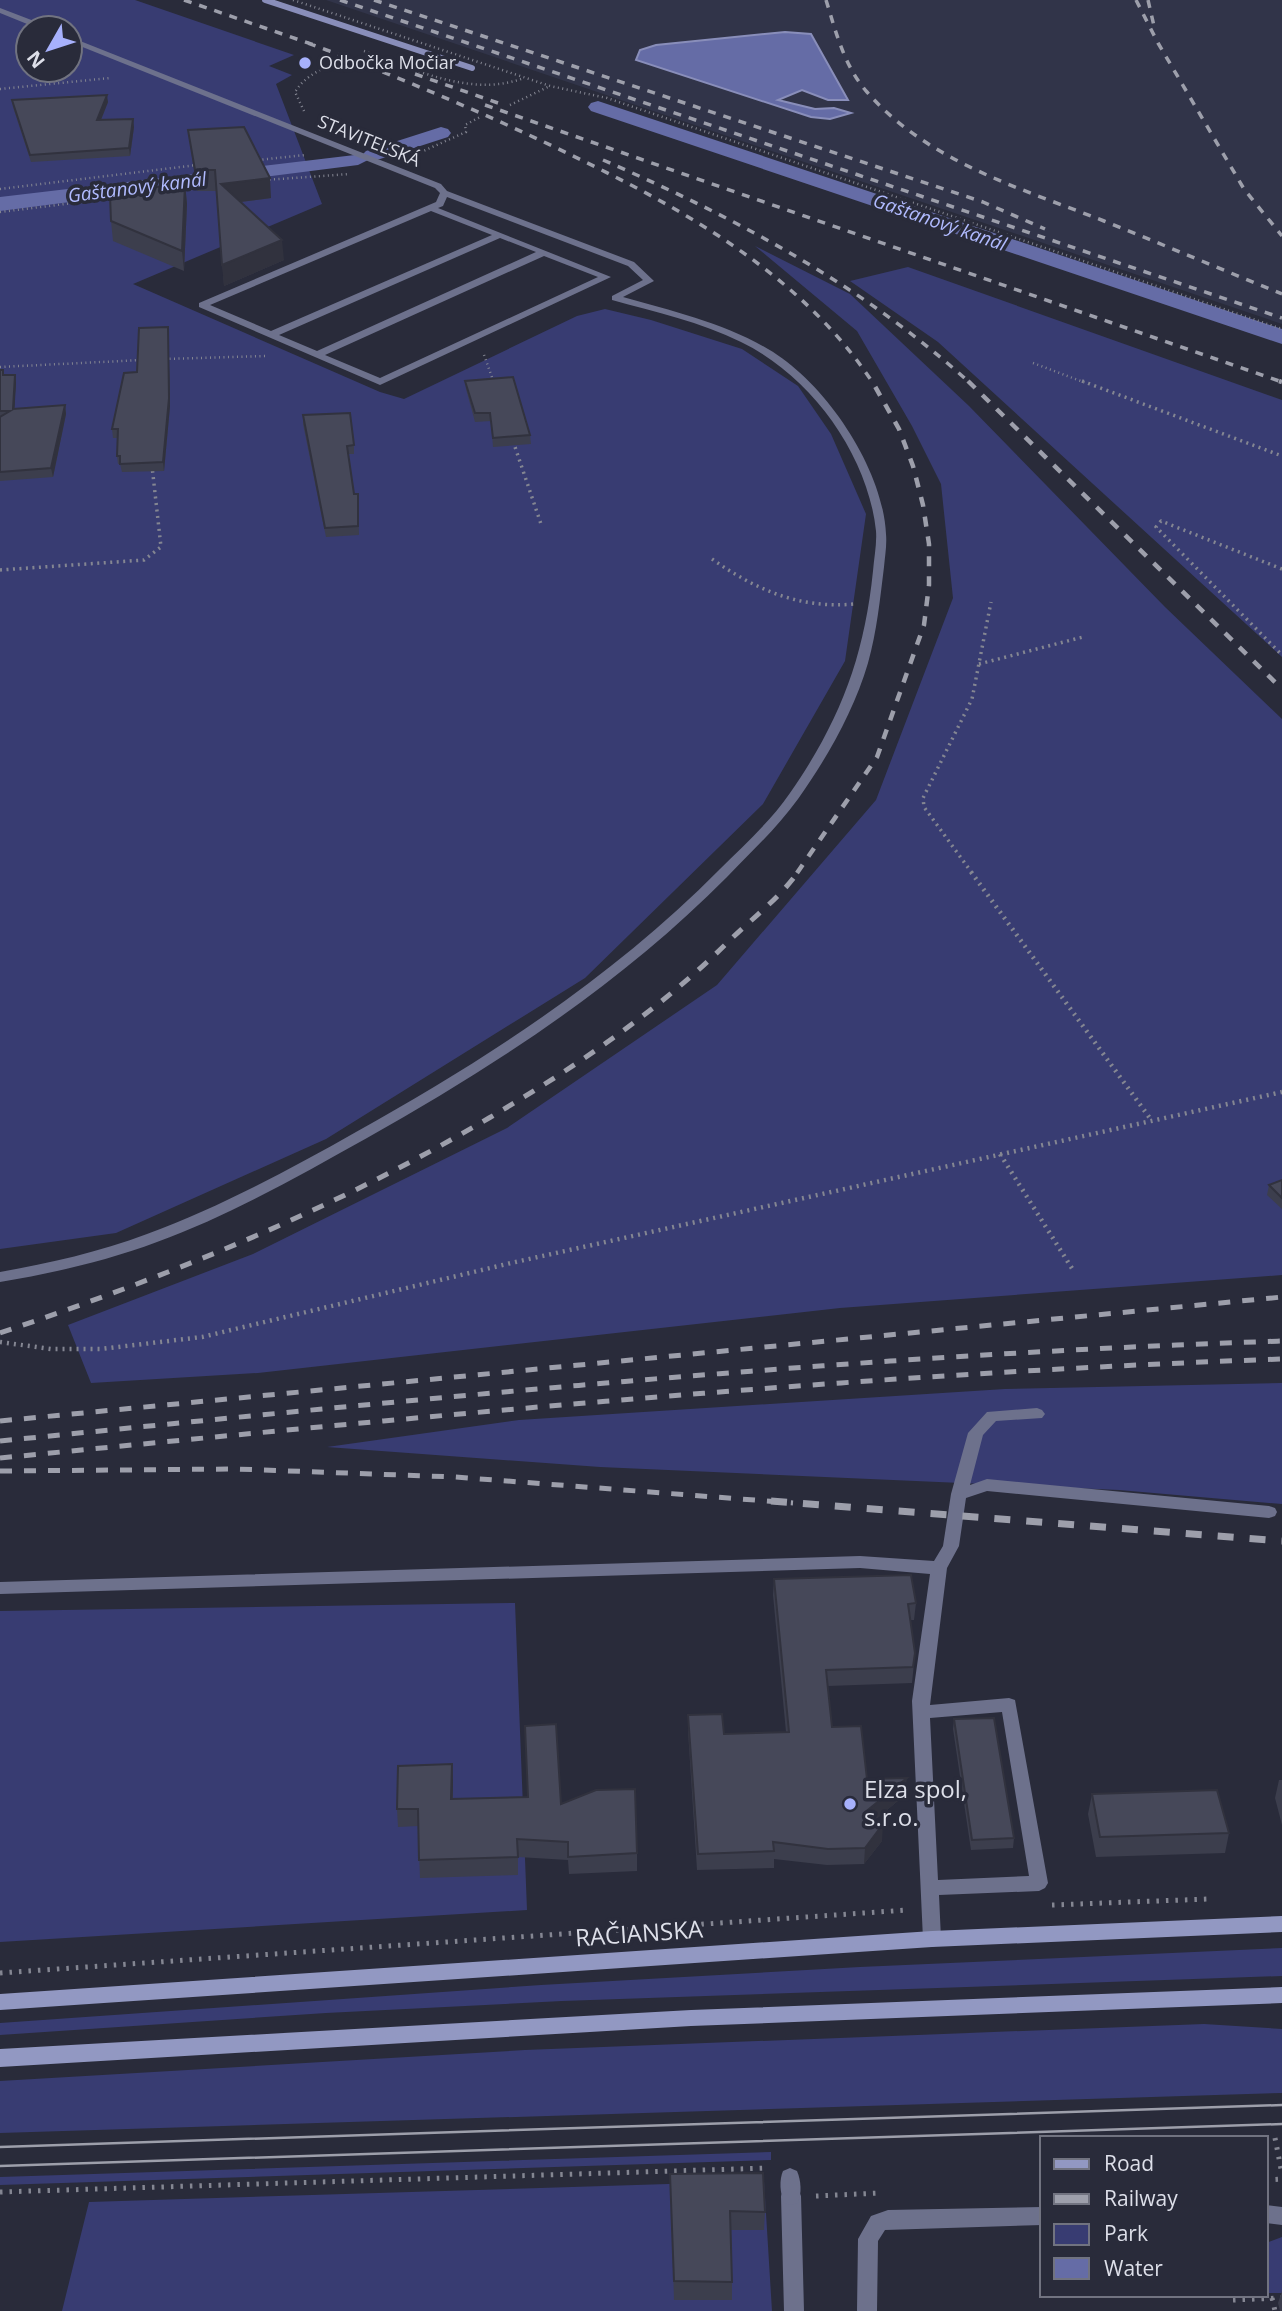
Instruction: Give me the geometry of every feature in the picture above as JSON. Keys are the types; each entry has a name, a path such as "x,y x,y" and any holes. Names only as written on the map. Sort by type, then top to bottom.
{"main road":[{"name":"RAČIANSKA","path":"0,2002 932,1939 1282,1924"},
{"path":"0,2058 691,2018 1282,1995"}],"lane":[{"name":"STAVITEĽSKÁ","path":"84,44 292,126 438,187 444,193 631,264 649,281 615,298 749,341 796,373 843,427 866,476 881,531 875,600"},
{"path":"431,208 606,277 380,383 202,305 440,204 444,193"},
{"path":"271,335 500,235"},
{"path":"317,355 544,252"},
{"path":"0,1276 82,1261 152,1240 221,1211 483,1066 609,977 700,899 785,808 831,733 859,673 875,600"},
{"path":"932,1939 922,1712 939,1568 951,1546 959,1493 976,1433 992,1416 1037,1414"},
{"path":"959,1493 987,1485 1269,1512"},
{"path":"0,1588 860,1562 939,1568"},
{"path":"922,1712 1009,1705 1040,1883 930,1888"},
{"path":"790,2187 794,2311"},
{"path":"867,2311 867,2239 878,2222 888,2219 1040,2216"}],"path":[{"path":"293,0 550,86 620,103 1282,329"},
{"path":"364,51 444,80 495,86 525,78"},
{"path":"292,126 309,120 295,92 298,85 311,74 336,62"},
{"path":"0,89 140,74 148,70"},
{"path":"510,104 550,86"},
{"path":"255,181 368,173 466,132 465,125 482,116"},
{"path":"248,161 289,158 336,146"},
{"path":"0,189 207,164"},
{"path":"175,191 201,188"},
{"path":"0,212 121,198"},
{"path":"484,354 497,391"},
{"path":"1033,363 1282,456"},
{"path":"513,441 542,527"},
{"path":"0,570 144,560 161,547 150,454"},
{"path":"1282,569 1161,521 1156,527 1282,655"},
{"path":"712,558 738,578 799,604 836,607 875,600"},
{"path":"991,602 972,699 923,798 924,807 1152,1121"},
{"path":"979,664 1083,637"},
{"path":"0,1342 108,1350 202,1337 511,1263 1282,1092"},
{"path":"1000,1154 1073,1270"},
{"path":"1043,1905 1216,1899"},
{"path":"0,1973 932,1908"},
{"path":"1275,2138 1282,2176"},
{"path":"0,2192 772,2167 790,2187"},
{"path":"1272,2298 1275,2311"},
{"path":"1233,2300 1282,2298"}],"shaded area":[{"path":"326,0 1282,0 1282,324"}],"green space":[{"path":"0,0 135,0 294,55 269,66 292,75 276,84 322,204 133,284 380,392 404,399 577,316 605,309 651,320 742,349 798,386 831,434 866,514 845,661 763,804 585,978 326,1139 116,1233 0,1249"},
{"path":"755,246 850,294 969,406 1165,607 1282,719 1282,1275 840,1308 258,1373 91,1383 68,1325 253,1254 507,1128 717,985 876,800 953,598 941,484 912,426 857,331"},
{"path":"908,267 1282,400 1282,657 938,342 850,281"},
{"path":"1282,1383 1282,1504 1119,1490 600,1467 327,1447 519,1420 1005,1389"},
{"path":"515,1603 527,1910 0,1942 0,1611"},
{"path":"1282,1948 1282,1976 562,2001 326,2013 0,2035 0,2023 541,1985"},
{"path":"1204,2024 1282,2029 1282,2093 0,2133 0,2081 525,2050"},
{"path":"771,2152 771,2160 0,2185 0,2177"},
{"path":"764,2181 772,2311 62,2311 89,2202"},
{"path":"1282,2237 1282,2293 1268,2293 1268,2242"}],"water":[{"path":"785,32 811,34 848,100 828,100 802,90 778,100 815,109 834,108 851,113 830,119 811,117 636,60 640,50 656,45"}],"building":[{"path":"107,95 97,120 133,119 129,148 30,155 12,100"},
{"path":"244,127 270,178 221,184 282,240 222,265 215,170 195,170 188,130"},
{"path":"185,184 182,251 111,221 110,195 147,192 146,188"},
{"path":"168,327 169,398 163,462 120,464 120,456 117,456 118,429 112,429 124,373 137,372 139,328"},
{"path":"0,370 3,370 3,375 15,375 13,409 65,405 51,468 0,472 0,417 10,411 0,411"},
{"path":"513,377 530,435 493,438 490,413 475,413 465,381"},
{"path":"350,413 354,445 347,446 354,494 358,494 358,526 325,528 303,415"},
{"path":"1282,1180 1282,1198 1269,1185"},
{"path":"911,1575 916,1603 908,1604 915,1653 913,1667 826,1670 832,1727 861,1726 867,1779 907,1778 864,1813 883,1824 865,1848 828,1849 773,1842 774,1851 698,1854 688,1715 722,1714 724,1734 789,1732 774,1579"},
{"path":"994,1718 1014,1838 972,1840 954,1719"},
{"path":"556,1724 561,1804 596,1790 635,1789 637,1853 568,1857 568,1842 517,1839 518,1857 419,1860 418,1809 397,1809 398,1766 452,1764 451,1799 528,1797 525,1726"},
{"path":"1217,1790 1229,1833 1100,1837 1092,1794"},
{"path":"763,2173 765,2212 730,2211 732,2282 674,2281 670,2174"}],"waterway":[{"path":"265,0 472,68"},
{"name":"Gaštanový kanál","path":"598,107 1282,337"},
{"name":"Gaštanový kanál","path":"373,155 441,133"},
{"name":"Gaštanový kanál","path":"0,204 358,159"}],"tram line":[{"path":"0,2147 1282,2105"},
{"path":"0,2166 1282,2124"}],"railway":[{"path":"184,0 317,46"},
{"path":"340,0 1282,318"},
{"path":"374,0 983,202 1045,229"},
{"path":"826,0 842,48 859,82 891,116 918,137 947,155 1008,184 1282,294"},
{"path":"1136,0 1158,43 1244,189 1282,236"},
{"path":"1148,0 1154,26"},
{"path":"308,43 439,95 535,138 610,174 696,221 775,277 811,309 844,344 873,383"},
{"path":"415,74 498,103"},
{"path":"485,105 1282,382 1279,381"},
{"path":"603,160 653,182 796,256 886,315 970,383"},
{"path":"797,873 877,757 924,625 929,585 929,544 923,505 913,466 899,429 872,381"},
{"path":"968,381 1282,689"},
{"path":"0,1333 127,1288 250,1238 371,1182 489,1118 583,1059 643,1016 774,900 798,872"},
{"path":"0,1421 1282,1297"},
{"path":"0,1441 480,1394 800,1367 961,1356 1282,1341"},
{"path":"0,1458 640,1398 961,1375 1282,1359"},
{"path":"0,1471 236,1469 455,1477 793,1503"},
{"path":"771,1501 1282,1541"}],"place":[{"name":"Odbočka Močiar","path":"305,63"},
{"name":"Elza spol, s.r.o.","path":"850,1804"}]}
